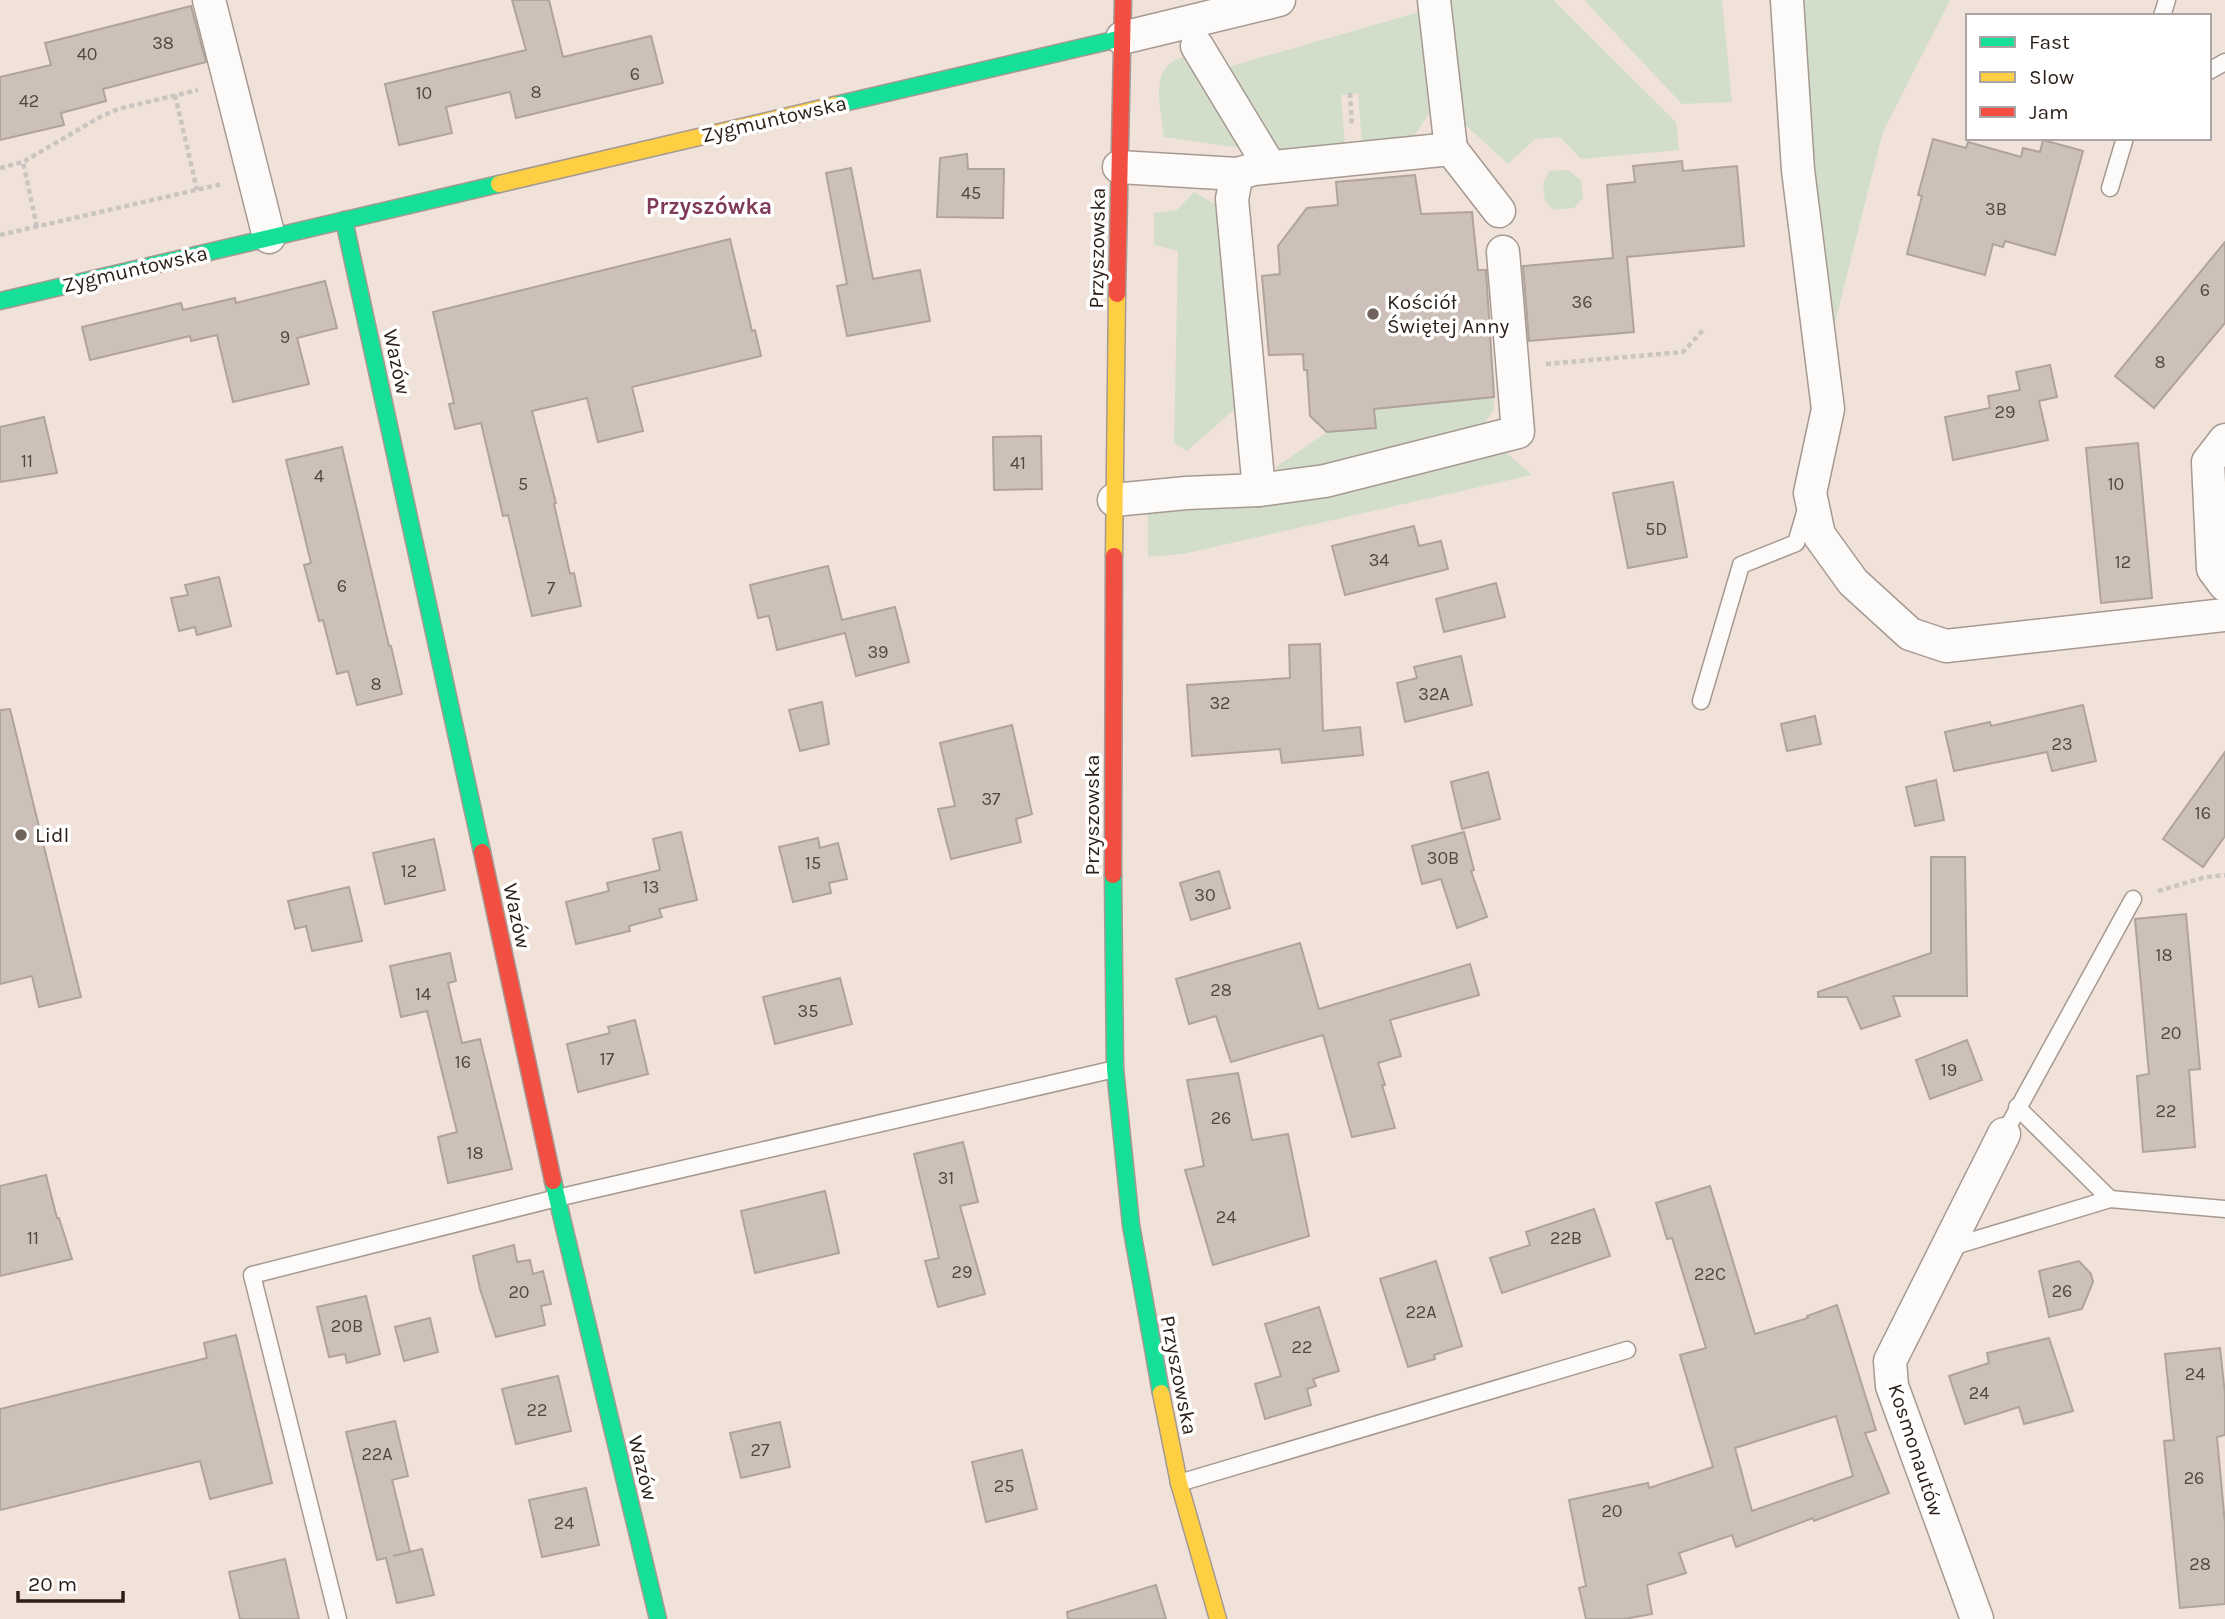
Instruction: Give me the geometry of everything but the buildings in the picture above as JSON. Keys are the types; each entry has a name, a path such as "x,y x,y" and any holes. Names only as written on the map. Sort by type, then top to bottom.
{"street":[{"path":"209,0 269,237"},
{"name":"Przyszowska","path":"1124,0 1114,500 1115,1069 1131,1225 1148,1328 1179,1483 1218,1619"},
{"name":"Zygmuntowska","path":"0,301 1279,0"},
{"path":"1434,0 1451,149 1500,211"},
{"path":"1787,0 1798,170 1828,409 1810,494 1819,535 1853,582 1909,634 1946,646 2225,615"},
{"path":"1197,46 1270,167"},
{"path":"1119,167 1237,174 1270,167 1451,149"},
{"path":"1237,174 1232,199 1259,490"},
{"name":"Wazów","path":"344,220 557,1198 658,1619"},
{"path":"1114,500 1259,490 1325,481 1518,432 1503,252"},
{"path":"2225,440 2208,462 2213,569 2225,585"},
{"name":"Kosmonautów","path":"1976,1619 1892,1386 1890,1361 2010,1121"}],"lane":[{"path":"2110,188 2124,140"},
{"path":"1700,701 1741,565 1796,543 1810,494"},
{"path":"2109,1199 2010,1121 2133,899"},
{"path":"338,1619 252,1275 557,1198 1115,1069"},
{"path":"1947,1248 2109,1199 2225,1209"},
{"path":"1179,1483 1627,1350"}],"path":[{"path":"0,168 23,162 118,109 210,88"},
{"path":"175,95 197,190"},
{"path":"23,162 37,227"},
{"path":"0,235 226,183"},
{"path":"1511,345 1539,344 1540,364 1684,352 1705,328"},
{"path":"2133,899 2206,877 2225,875"}],"green space":[{"path":"1450,0 1553,0 1676,122 1679,150 1581,159 1560,137 1535,139 1508,164 1461,121"},
{"path":"1584,0 1722,0 1732,102 1682,104"},
{"path":"1802,0 1950,0 1883,132 1830,343 1810,169"},
{"path":"1419,12 1429,113 1412,140 1362,144 1358,93 1341,95 1345,144 1270,151 1221,69"},
{"path":"1190,56 1246,147 1164,137 1159,100 1162,76 1167,67 1176,60"},
{"path":"1568,170 1581,180 1583,197 1574,208 1554,210 1545,202 1543,183 1549,171"},
{"path":"1194,192 1220,207 1237,407 1187,451 1174,443 1178,251 1154,245 1154,213 1177,210"},
{"path":"1494,397 1494,410 1481,428 1279,475 1276,467 1327,432 1376,428 1374,409"},
{"path":"1502,449 1532,475 1183,554 1148,557 1148,512 1283,501"}],"traffic: fast":[{"path":"835,105 1122,38"},
{"path":"0,301 499,184"},
{"path":"344,220 482,852"},
{"path":"1113,875 1115,1069 1131,1225 1161,1393"},
{"path":"553,1181 658,1619"}],"traffic: slow":[{"path":"499,184 835,105"},
{"path":"1114,556 1117,294"},
{"path":"1161,1393 1179,1483 1218,1619"}],"traffic: jam":[{"path":"1117,294 1123,0"},
{"path":"1113,875 1114,556"},
{"path":"482,852 553,1181"}],"place":[{"name":"Kościół Świętej Anny","path":"1373,314"},
{"name":"Lidl","path":"21,835"}],"district":[{"name":"Przyszówka","path":"709,206"}]}
